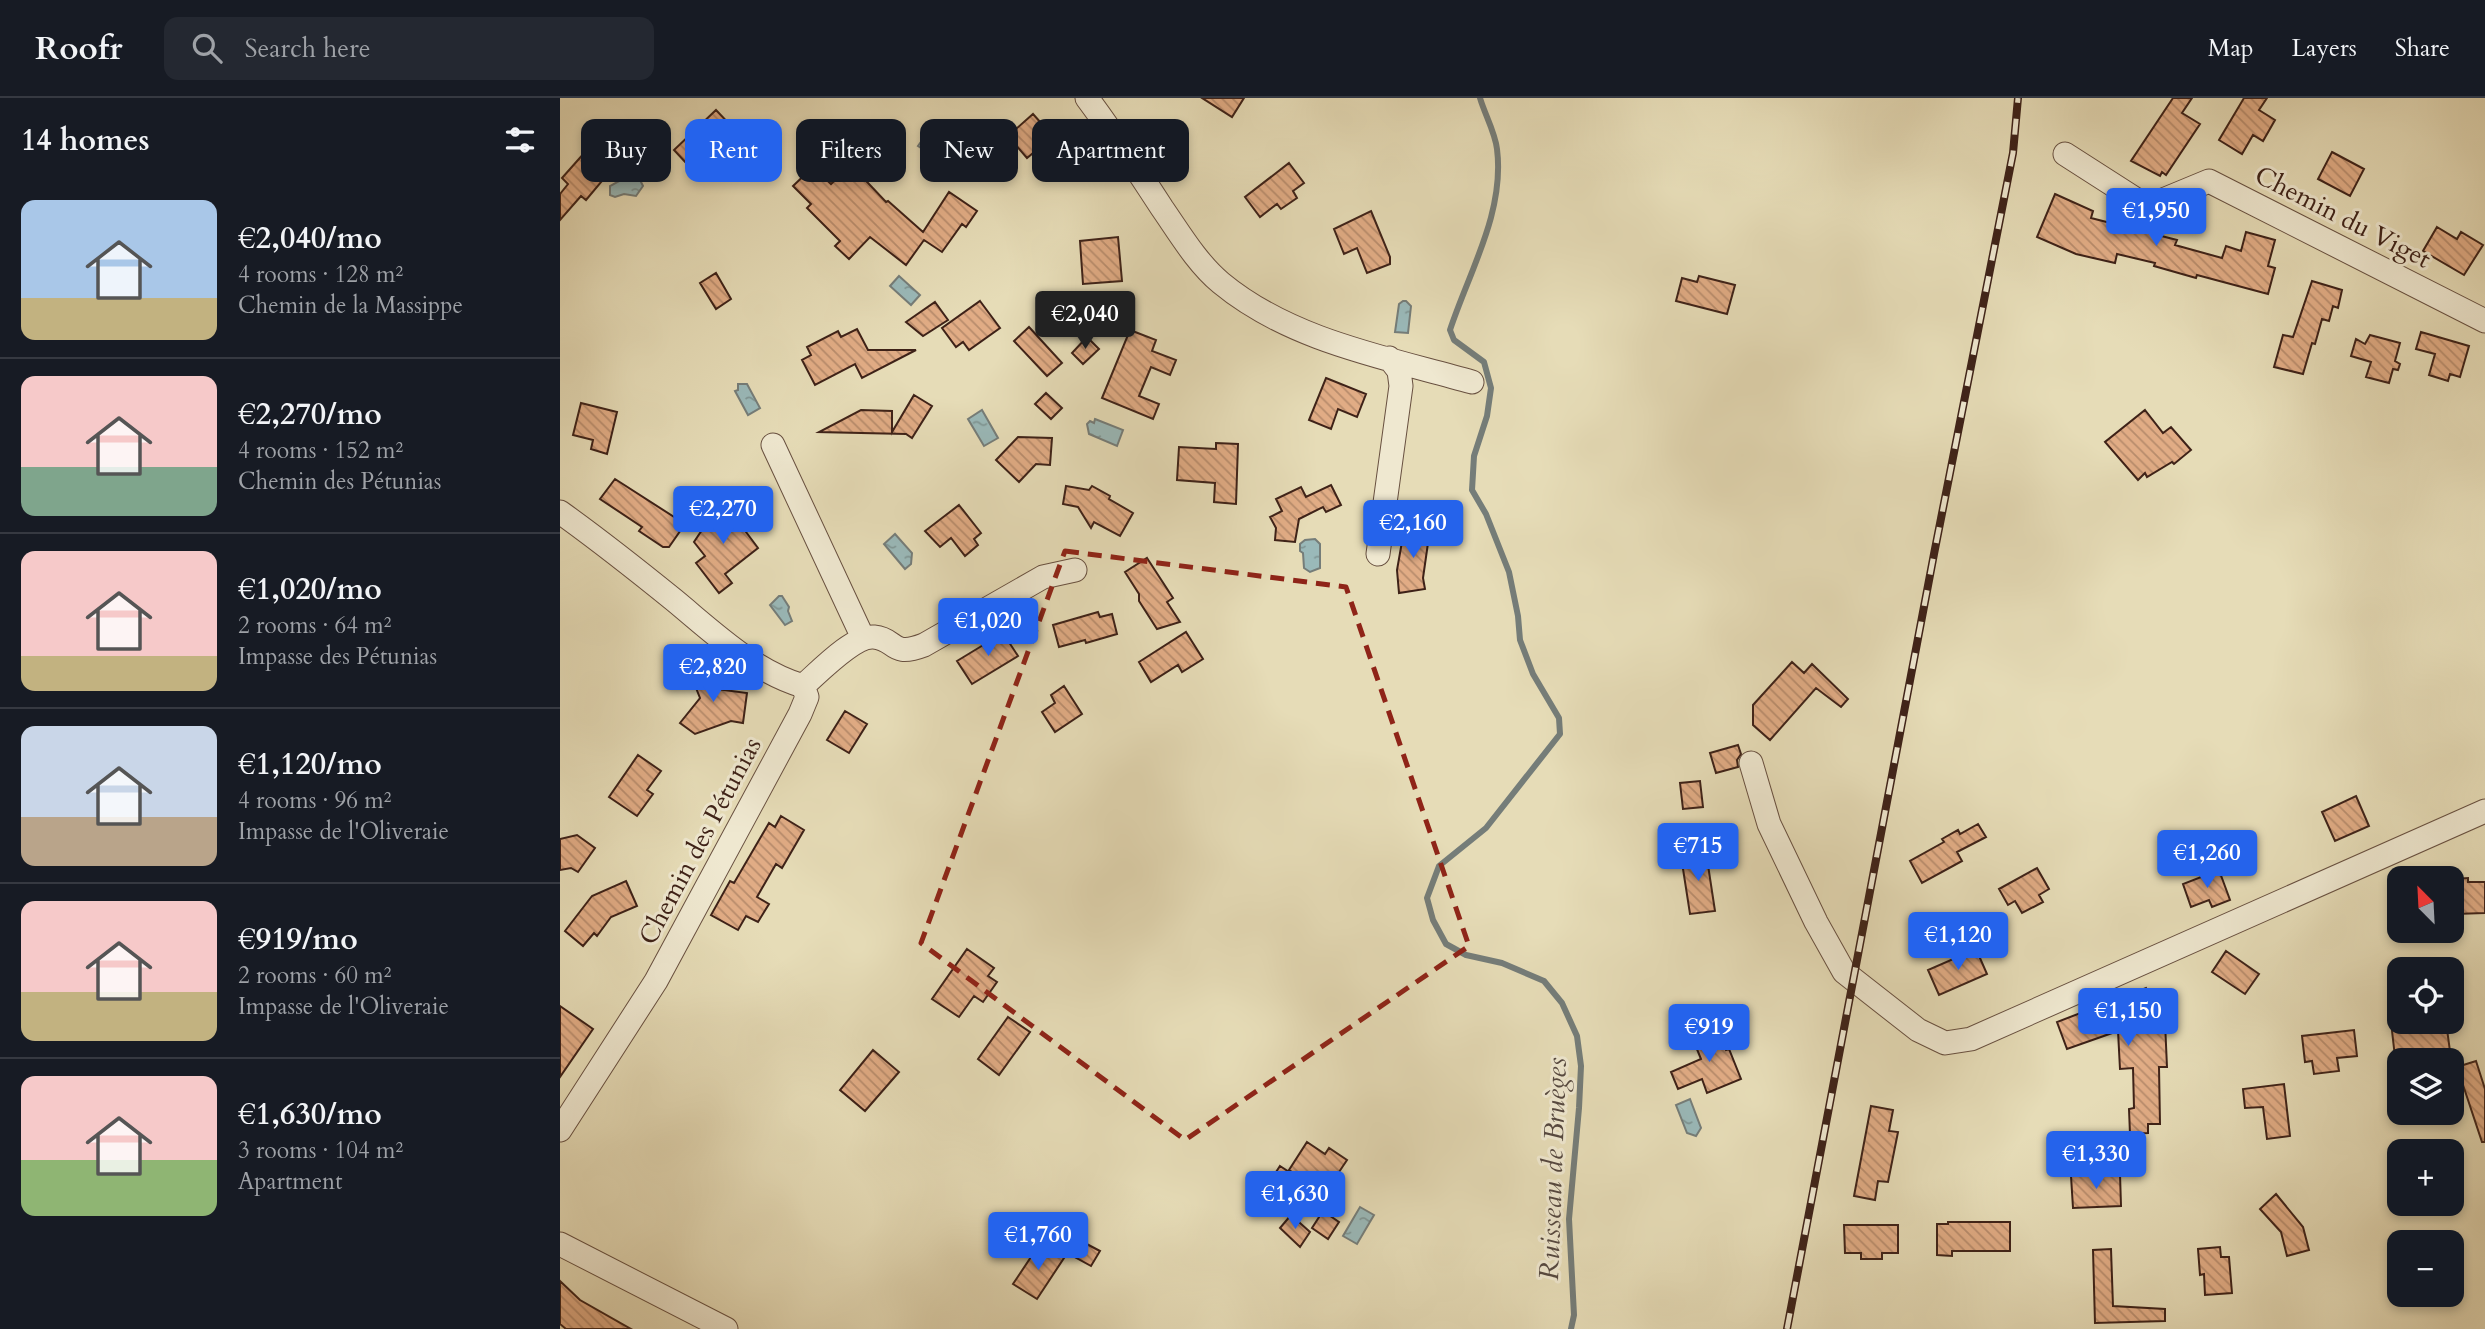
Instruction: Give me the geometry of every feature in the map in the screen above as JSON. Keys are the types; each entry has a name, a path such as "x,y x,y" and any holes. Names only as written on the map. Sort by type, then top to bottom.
{"street":[{"path":"1087,98 1190,249 1221,283 1260,309 1299,329 1472,383"},
{"name":"Chemin du Viget","path":"2065,154 2143,204 2151,205 2209,181 2485,321"},
{"path":"1378,554 1401,386 1399,371 1388,358"},
{"path":"773,445 863,638"},
{"path":"560,512 607,545 730,646 768,673 803,685 863,638 882,639 896,649 911,650 1043,577 1075,570"},
{"name":"Chemin des Pétunias","path":"560,1130 656,981 800,714 807,697 803,685"},
{"path":"1751,763 1769,824 1816,922 1844,972 1918,1030 1945,1043 1971,1039 2485,811"},
{"path":"560,1244 726,1329"}],"highlighted area":[{"path":"1065,551 1346,587 1469,946 1185,1140 921,943"}],"water":[{"path":"617,182 641,182 643,186 636,196 624,194 615,197 610,195 610,186"},
{"path":"899,276 920,295 911,305 890,286"},
{"path":"1403,301 1411,306 1408,333 1395,332 1399,304"},
{"path":"738,384 747,384 760,408 748,415 735,391 738,390"},
{"path":"982,410 998,438 984,446 968,419"},
{"path":"1095,419 1123,430 1117,446 1089,434 1087,424 1090,421 1094,423"},
{"path":"895,534 912,553 911,564 905,569 884,544"},
{"path":"1315,539 1320,544 1320,568 1310,572 1304,568 1300,544 1305,540"},
{"path":"782,596 789,607 792,621 785,625 770,605"},
{"path":"1690,1099 1701,1128 1696,1136 1687,1133 1676,1105"},
{"path":"1360,1207 1374,1215 1357,1244 1343,1236"}],"building":[{"path":"1202,98 1244,98 1232,117"},
{"path":"2173,98 2192,98 2182,113 2200,124 2166,175 2162,172 2160,176 2131,161"},
{"path":"2244,98 2267,98 2259,110 2275,120 2263,141 2253,135 2242,154 2219,140"},
{"path":"716,110 725,119 707,119"},
{"path":"1033,114 1037,119 1032,119 1032,154 1027,158 1018,148 1018,127"},
{"path":"685,140 685,162 674,150"},
{"path":"2332,152 2364,169 2350,196 2318,179"},
{"path":"581,157 581,182 601,182 586,200 581,196 560,220 560,194 568,184 562,178"},
{"path":"1289,163 1304,183 1293,191 1297,198 1281,209 1277,204 1260,217 1245,197"},
{"path":"797,182 867,182 886,202 923,232 949,192 977,211 966,227 962,224 942,252 924,240 906,265 870,237 849,259 835,246 840,241 807,208 811,204 793,186"},
{"path":"2055,194 2093,211 2091,218 2177,240 2175,245 2222,258 2226,246 2241,251 2246,232 2275,240 2268,266 2275,268 2268,294 2197,275 2196,278 2154,266 2155,263 2117,254 2115,263 2076,254 2037,237"},
{"path":"1371,211 1390,257 1390,264 1367,273 1357,248 1344,254 1334,229"},
{"path":"2437,227 2457,239 2461,232 2483,245 2464,275 2423,251"},
{"path":"1118,237 1122,281 1083,284 1080,241"},
{"path":"716,273 731,299 716,309 700,283"},
{"path":"1699,276 1735,285 1727,314 1676,301 1682,278 1697,282"},
{"path":"2312,281 2342,290 2338,308 2333,306 2329,321 2322,319 2303,374 2274,367 2283,335 2293,337"},
{"path":"980,301 1000,328 969,350 963,342 956,347 942,328"},
{"path":"935,302 948,320 923,336 906,322"},
{"path":"1029,327 1062,363 1047,376 1014,341"},
{"path":"857,329 868,350 916,350 862,378 855,364 815,385 802,360 811,355 807,347 838,331 841,337"},
{"path":"1130,330 1156,340 1152,351 1176,360 1170,375 1151,367 1139,396 1159,404 1153,419 1102,398"},
{"path":"2421,332 2469,346 2460,377 2450,374 2448,381 2429,375 2435,354 2416,349"},
{"path":"2370,335 2400,343 2395,361 2400,364 2398,370 2393,369 2389,383 2366,377 2371,362 2351,356 2356,339 2365,344"},
{"path":"1087,337 1099,349 1083,364 1072,353"},
{"path":"1326,378 1366,394 1357,417 1338,409 1331,429 1309,420"},
{"path":"1046,393 1062,408 1051,419 1035,404"},
{"path":"914,395 932,406 912,438 906,434 819,432 861,410 892,411 892,432"},
{"path":"581,403 617,412 607,454 591,449 593,440 573,435"},
{"path":"2145,410 2163,433 2171,427 2191,450 2174,464 2172,462 2147,477 2145,473 2138,480 2105,442"},
{"path":"1018,437 1052,438 1050,465 1036,464 1019,482 996,460"},
{"path":"1216,443 1238,444 1236,504 1214,502 1215,483 1177,480 1179,447 1216,449"},
{"path":"615,479 685,524 669,547 663,547 639,531 642,527 600,499"},
{"path":"1331,485 1341,505 1326,512 1323,507 1299,519 1295,542 1275,540 1276,528 1270,517 1282,511 1276,499 1301,487 1306,497"},
{"path":"1066,486 1089,490 1092,486 1133,513 1120,536 1094,522 1091,528 1078,507 1063,504"},
{"path":"722,500 758,548 725,574 732,583 719,593 696,563 705,556 694,542"},
{"path":"959,505 981,533 974,539 978,545 965,556 951,538 940,547 925,531"},
{"path":"1409,526 1430,529 1423,578 1425,589 1399,593 1397,570 1403,536 1408,537"},
{"path":"1147,558 1173,598 1167,602 1180,622 1157,629 1139,601 1139,594 1125,572"},
{"path":"1098,612 1100,617 1112,614 1117,634 1059,647 1053,625"},
{"path":"1186,632 1203,659 1182,672 1178,665 1151,682 1139,662"},
{"path":"1003,633 1018,656 972,684 957,661"},
{"path":"1792,662 1804,673 1812,664 1848,699 1841,707 1816,688 1770,740 1753,725 1753,705"},
{"path":"709,666 717,689 747,693 743,723 731,721 695,734 680,723 700,698 690,673"},
{"path":"1064,686 1082,714 1055,732 1042,712 1055,703 1051,695"},
{"path":"845,711 867,724 849,753 827,740"},
{"path":"1738,745 1741,754 1737,760 1738,767 1716,773 1710,753"},
{"path":"638,755 661,771 647,790 653,794 637,816 609,797"},
{"path":"1700,781 1703,807 1683,809 1680,783"},
{"path":"2356,796 2369,826 2335,841 2322,812"},
{"path":"781,816 804,830 782,868 776,864 757,897 769,904 758,922 746,916 738,930 711,915 730,881 734,883 769,823 775,827"},
{"path":"1978,824 1986,837 1957,852 1962,861 1922,883 1910,861 1944,842 1942,839 1958,830 1960,834"},
{"path":"577,835 595,848 578,872 571,868 560,870 560,839"},
{"path":"1706,852 1715,911 1690,914 1681,856"},
{"path":"2037,868 2049,889 2039,895 2043,902 2022,913 2015,901 2008,905 1999,889"},
{"path":"2219,870 2230,900 2212,907 2209,900 2191,907 2183,884"},
{"path":"2464,878 2468,878 2468,882 2485,882 2485,913 2464,914"},
{"path":"626,881 637,906 611,917 597,936 594,933 583,946 565,931 592,896"},
{"path":"967,949 994,968 988,976 997,982 983,1002 974,996 959,1017 932,999"},
{"path":"1976,949 1987,974 1939,995 1928,970"},
{"path":"2226,951 2259,974 2245,994 2212,972"},
{"path":"2146,988 2158,1022 2165,1022 2167,1067 2159,1067 2160,1124 2148,1124 2148,1133 2130,1134 2129,1109 2134,1108 2133,1068 2120,1069 2118,1031 2067,1049 2057,1022"},
{"path":"560,1006 593,1029 560,1077"},
{"path":"1008,1017 1030,1032 999,1075 978,1059"},
{"path":"1717,1027 1741,1079 1707,1093 1702,1079 1678,1089 1671,1072 1701,1059 1692,1037"},
{"path":"2354,1030 2357,1056 2337,1058 2339,1071 2314,1074 2312,1061 2305,1062 2302,1036"},
{"path":"2392,1034 2448,1034 2450,1048 2394,1048"},
{"path":"873,1050 899,1072 865,1111 840,1090"},
{"path":"2476,1061 2485,1089 2485,1142 2482,1142 2464,1088 2464,1065"},
{"path":"2284,1084 2290,1136 2267,1139 2263,1107 2245,1108 2243,1089"},
{"path":"1871,1106 1893,1110 1889,1131 1898,1132 1888,1182 1878,1181 1875,1200 1854,1196"},
{"path":"1307,1142 1325,1154 1329,1148 1347,1160 1325,1193 1289,1170"},
{"path":"1280,1166 1300,1179 1281,1209 1261,1195"},
{"path":"2120,1174 2121,1206 2073,1208 2071,1176"},
{"path":"2276,1194 2303,1227 2309,1250 2287,1256 2281,1232 2260,1209"},
{"path":"1323,1211 1339,1222 1328,1239 1312,1228"},
{"path":"1291,1215 1310,1232 1300,1247 1280,1228"},
{"path":"2010,1222 2010,1251 1952,1251 1952,1256 1937,1255 1937,1224"},
{"path":"1844,1225 1898,1225 1898,1253 1882,1253 1882,1259 1861,1259 1861,1253 1845,1253"},
{"path":"1081,1241 1100,1251 1091,1266 1073,1256"},
{"path":"1045,1246 1064,1258 1037,1299 1013,1284 1035,1251 1039,1254"},
{"path":"2220,1247 2221,1257 2229,1257 2232,1293 2205,1295 2204,1274 2200,1275 2198,1249"},
{"path":"2111,1249 2113,1306 2165,1309 2165,1321 2095,1323 2093,1250"},
{"path":"560,1281 580,1300 631,1329 566,1329 560,1324"}],"waterway":[{"name":"Ruisseau de Bruèges","path":"1480,98 1497,149 1496,196 1484,241 1450,330 1454,340 1484,362 1491,388 1487,416 1474,456 1472,490 1486,514 1509,572 1520,640 1533,674 1559,718 1560,734 1486,828 1439,866 1427,898 1433,920 1446,944 1466,955 1502,963 1544,981 1562,1003 1577,1036 1581,1066 1569,1219 1574,1315 1571,1329"}],"railway":[{"path":"1787,1329 2013,153 2018,98"}]}
